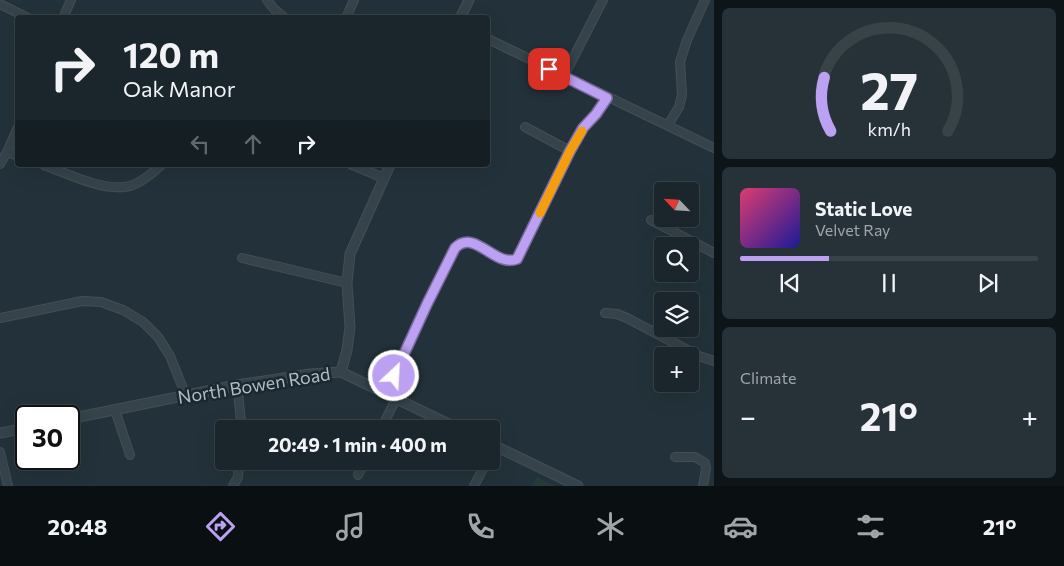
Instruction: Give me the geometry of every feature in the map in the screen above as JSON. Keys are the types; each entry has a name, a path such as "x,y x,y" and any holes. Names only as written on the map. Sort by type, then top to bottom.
{"street":[{"path":"64,15 72,0"},
{"path":"266,0 282,15"},
{"path":"347,15 354,0"},
{"path":"461,15 468,0"},
{"path":"564,76 603,0"},
{"path":"668,125 682,95 680,62 687,40 705,0"},
{"path":"0,4 22,15"},
{"path":"490,40 714,148"},
{"path":"386,394 455,248 460,244 471,242 505,260 517,259 570,151 583,128 607,98"},
{"path":"525,127 570,151"},
{"path":"0,164 15,134"},
{"path":"7,152 15,155"},
{"path":"50,167 105,186 123,187 142,180 158,167"},
{"path":"357,167 384,178"},
{"path":"341,372 350,328 347,283 350,254 389,167"},
{"path":"651,220 714,253"},
{"path":"242,258 347,283"},
{"path":"0,318 82,301 100,302 122,310 142,322 158,337 170,356 186,396"},
{"path":"605,313 617,314 627,318 699,356 714,360"},
{"name":"North Bowen Road","path":"80,417 237,385 310,374 341,372 440,420"},
{"path":"237,385 241,420"},
{"path":"386,420 396,399"},
{"path":"116,410 130,455"},
{"path":"0,433 15,430"},
{"path":"500,451 578,486"},
{"path":"0,452 8,486"},
{"path":"675,457 694,457 705,463 706,469 703,486"},
{"path":"233,486 238,477 239,470"},
{"path":"358,475 360,470"},
{"path":"474,486 482,470"}],"green space":[{"path":"537,477 555,486 532,486"}],"slow traffic":[{"path":"540,213 570,151 582,131"}],"route":[{"path":"394,376 455,248 465,242 471,242 505,260 512,261 517,259 570,151 583,128 607,98 549,69"}]}
